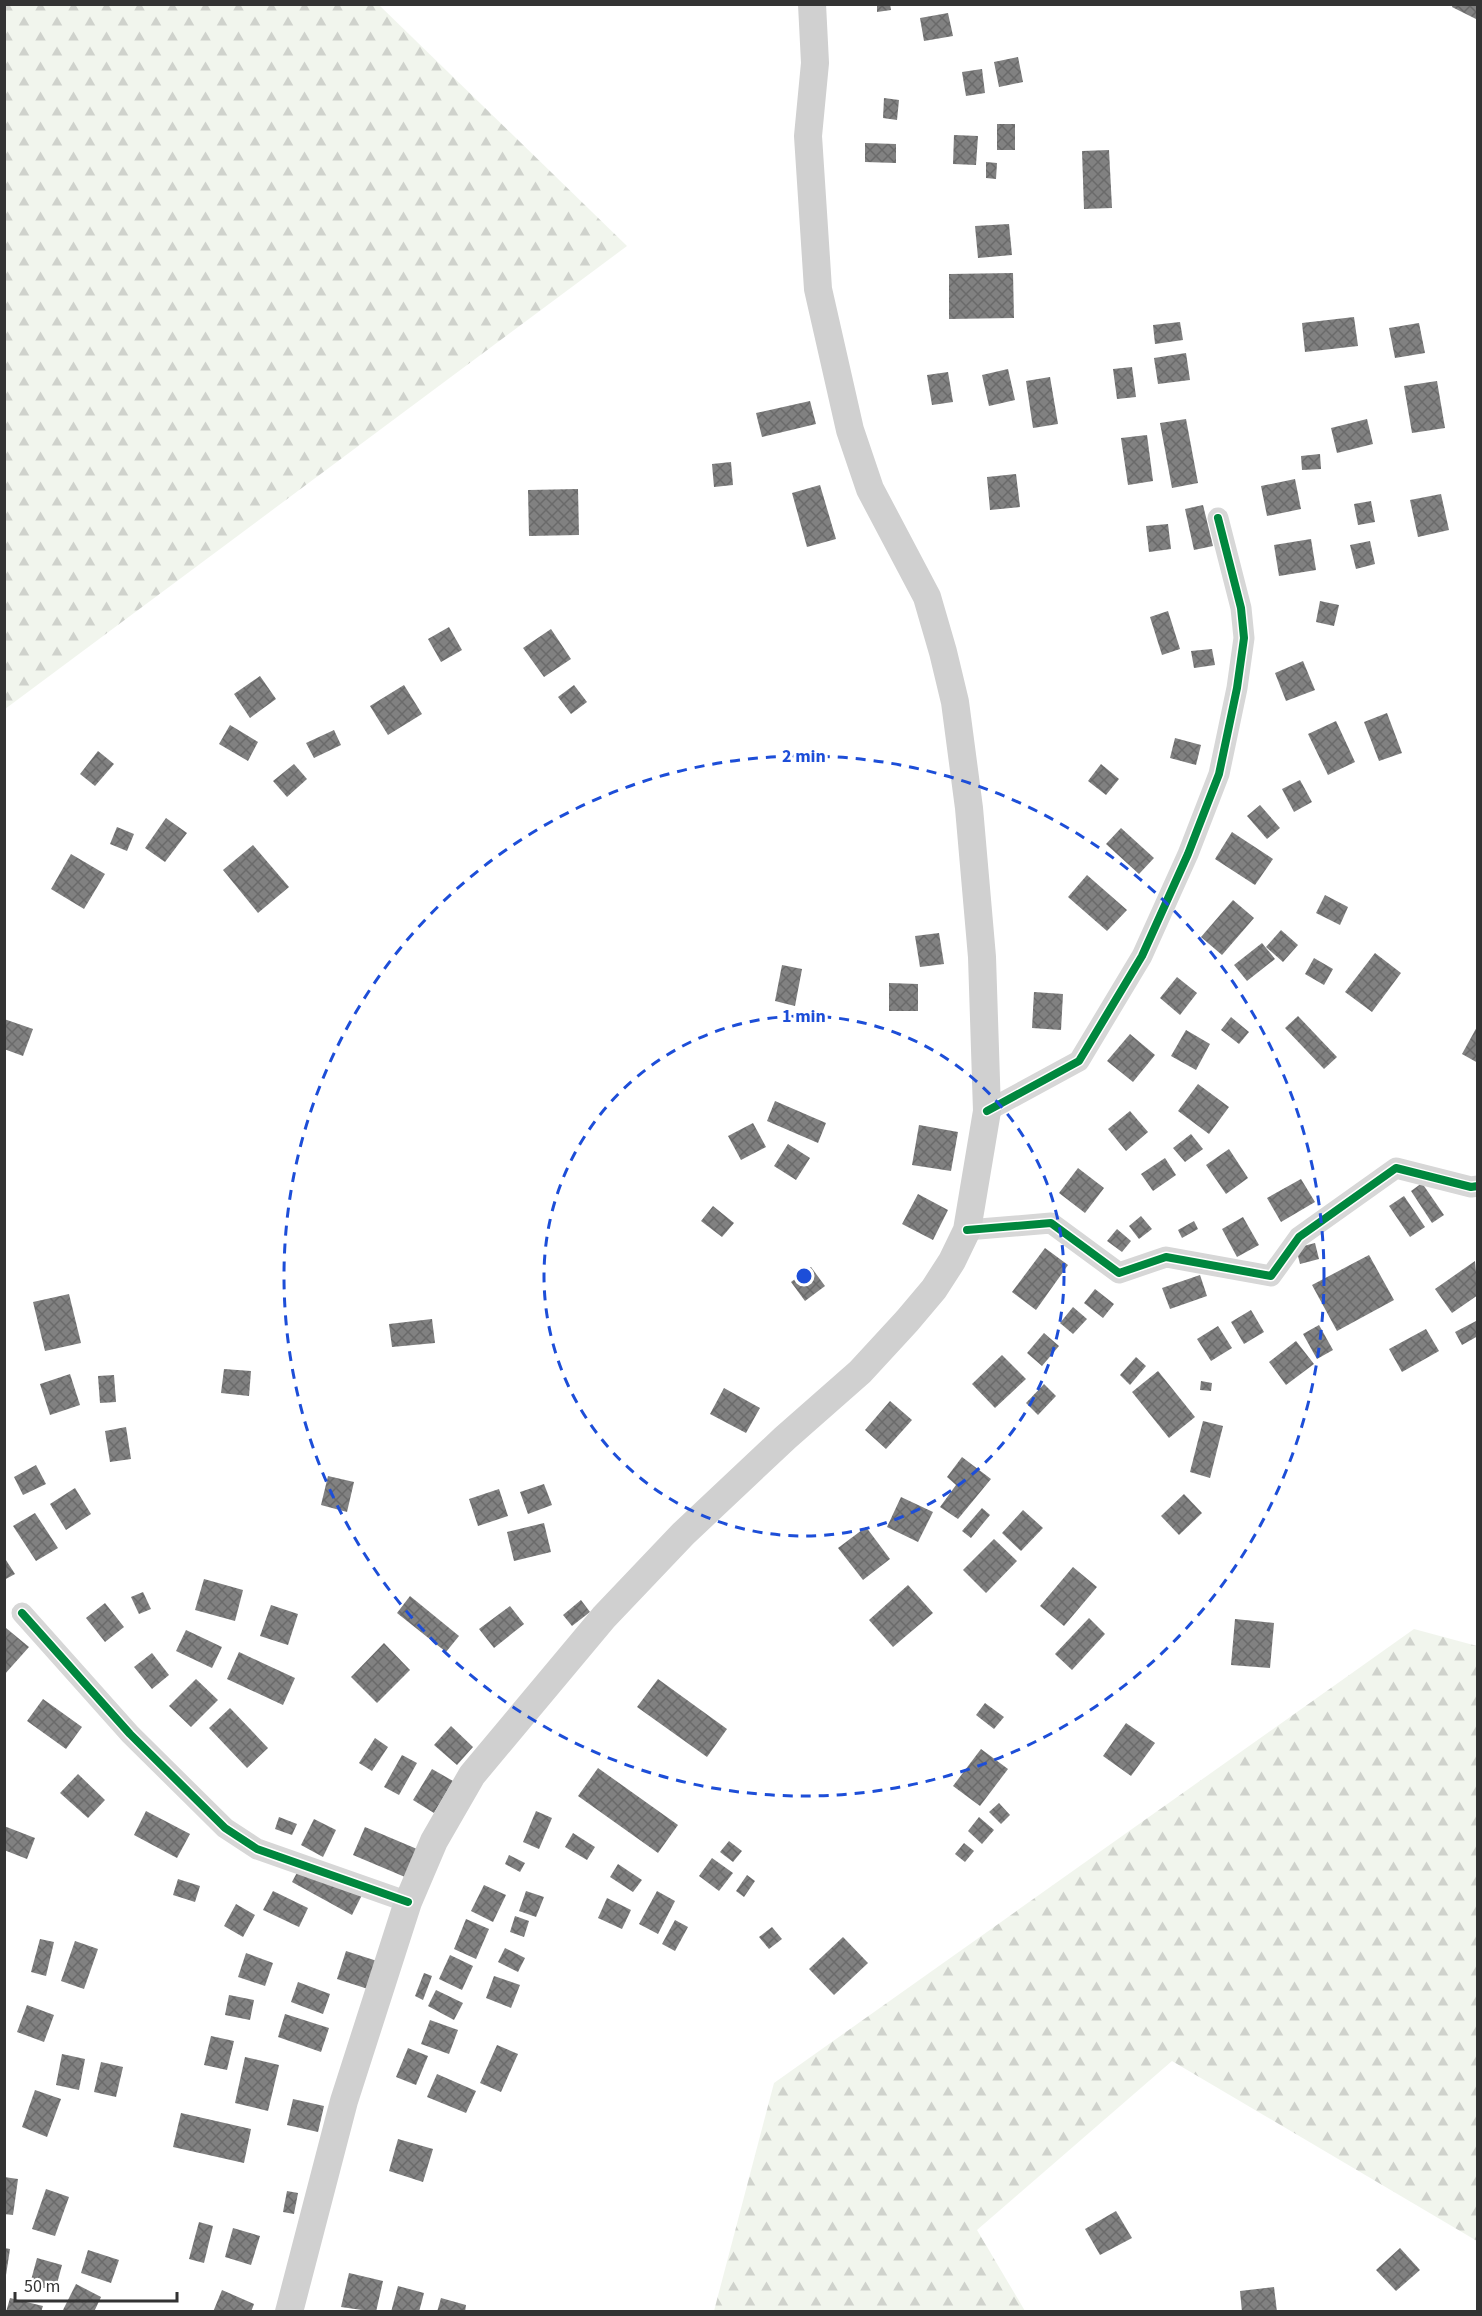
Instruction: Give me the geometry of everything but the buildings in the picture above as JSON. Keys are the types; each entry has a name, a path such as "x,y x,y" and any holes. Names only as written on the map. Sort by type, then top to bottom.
{"main road":[{"path":"289,2312 344,2101 408,1902 434,1841 472,1775 604,1617 683,1534 785,1438 860,1372 934,1289 952,1261 967,1230 987,1111 986,1030 977,888 955,702 927,597 870,489 850,430 818,289 808,136 815,63 813,4"}],"street":[{"path":"987,1111 1079,1061 1142,956 1188,854 1219,774 1238,688 1244,638 1241,608 1218,518"},
{"path":"967,1230 1051,1223 1119,1273 1166,1257 1272,1276 1299,1237 1396,1168 1471,1187 1478,1186"},
{"path":"22,1613 130,1734 225,1828 257,1849 408,1902"}],"green space":[{"path":"5,4 379,5 627,246 5,709"},
{"path":"1414,1629 1477,1646 1477,2241 1172,2061 977,2230 1025,2311 714,2311 774,2083"}],"cycle path":[{"path":"987,1111 1079,1061 1142,956 1188,854 1219,774 1237,688 1244,638 1241,608 1218,518"},
{"path":"967,1230 1051,1223 1119,1273 1166,1257 1271,1276 1299,1237 1396,1168 1471,1187 1478,1186"},
{"path":"22,1613 130,1734 225,1828 257,1849 408,1902"}]}
